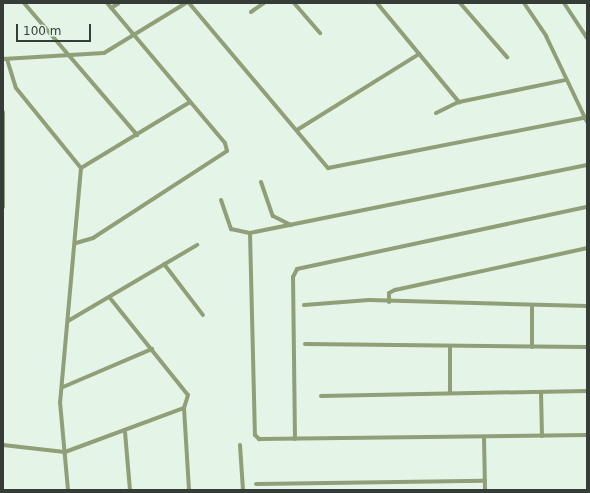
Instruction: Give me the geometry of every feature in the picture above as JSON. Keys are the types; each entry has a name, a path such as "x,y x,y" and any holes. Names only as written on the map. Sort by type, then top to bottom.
{"street":[{"path":"24,3 137,135"},
{"path":"76,243 93,238 225,154 225,143 107,3"},
{"path":"111,8 119,3"},
{"path":"68,490 60,408 76,243 81,168 16,88 5,59 104,53 135,36 186,3"},
{"path":"190,3 328,168 584,118"},
{"path":"251,12 264,3"},
{"path":"294,3 320,33"},
{"path":"377,3 459,102"},
{"path":"460,3 507,57"},
{"path":"524,3 546,36 565,80 587,122"},
{"path":"564,3 587,38"},
{"path":"297,130 419,54"},
{"path":"436,113 459,102 565,80"},
{"path":"81,168 190,102"},
{"path":"3,112 3,206"},
{"path":"221,200 231,229 250,233 587,165"},
{"path":"262,182 273,216 292,225"},
{"path":"295,439 293,277 297,268 587,207"},
{"path":"250,233 256,435 263,440 587,435"},
{"path":"68,321 110,298 197,245"},
{"path":"389,302 389,294 395,290 587,248"},
{"path":"164,264 203,315"},
{"path":"110,298 188,395 184,408 189,490"},
{"path":"304,305 363,300 532,307 587,306"},
{"path":"532,307 532,347"},
{"path":"305,344 587,347"},
{"path":"450,346 450,392"},
{"path":"63,387 152,349"},
{"path":"321,396 450,392 587,391"},
{"path":"541,392 542,436"},
{"path":"3,445 65,452 125,432 184,408"},
{"path":"125,432 130,490"},
{"path":"484,437 485,490"},
{"path":"240,445 243,490"},
{"path":"256,484 485,481"}]}
